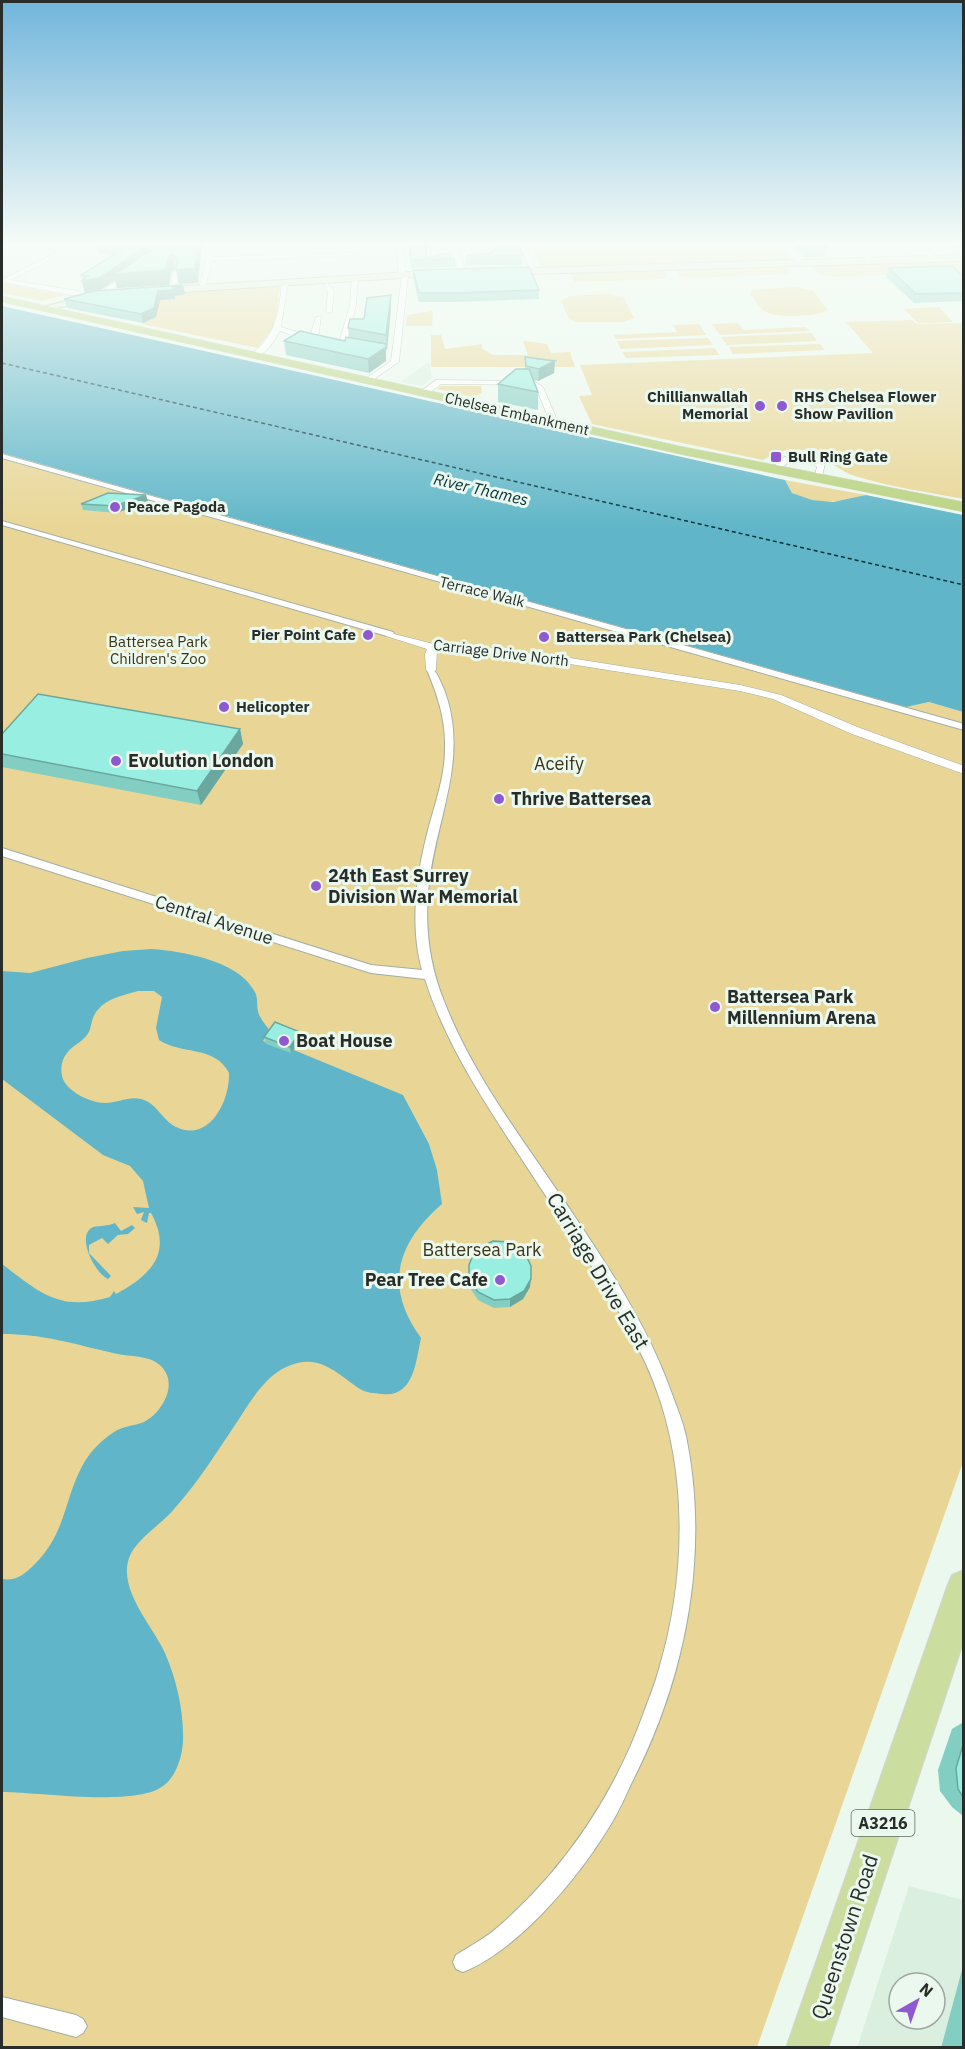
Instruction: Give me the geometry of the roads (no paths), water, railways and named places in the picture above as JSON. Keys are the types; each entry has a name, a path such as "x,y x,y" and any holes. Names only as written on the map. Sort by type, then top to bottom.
{"highway":[{"name":"Chelsea Embankment","path":"188,338 554,422 775,470 963,507"}],"main road":[{"name":"Queenstown Road","path":"807,2048 963,1587"}],"street":[{"path":"256,355 267,347 274,338"},
{"path":"306,338 323,342"},
{"path":"342,346 344,338"},
{"path":"368,381 395,362 393,356 395,338"},
{"path":"333,344 352,348"},
{"path":"424,393 439,382 531,383 539,387 554,422"},
{"name":"Terrace Walk","path":"2,456 963,727"},
{"name":"Carriage Drive North","path":"2,523 150,568 433,647 474,649 570,661 740,688 787,700 856,731 963,770"},
{"name":"Carriage Drive East","path":"433,647 430,654 431,670 447,711 450,755 445,790 432,836 425,876 423,933 429,975 445,1020 474,1075 610,1283 650,1356 679,1432 687,1475 686,1573 675,1642 653,1719 603,1819 572,1864 504,1936 463,1962"},
{"name":"Central Avenue","path":"2,852 371,969 429,975"},
{"path":"2,2007 76,2026"}],"water":[{"name":"River Thames","path":"2,338 144,338 785,480 792,493 812,500 833,502 866,495 963,515 963,712 929,702 906,707 2,453"},
{"path":"152,949 193,955 235,971 245,979 257,997 259,1014 270,1031 263,1041 286,1051 289,1048 403,1095 429,1144 437,1170 442,1204 426,1219 414,1235 405,1251 400,1267 399,1284 402,1301 409,1319 421,1338 415,1367 407,1384 393,1394 373,1393 362,1390 320,1364 302,1362 283,1368 262,1386 210,1463 170,1514 132,1551 127,1570 128,1583 138,1607 165,1653 179,1697 183,1742 180,1760 168,1782 150,1792 131,1796 86,1797 2,1792 2,1579 22,1575 44,1553 59,1528 78,1475 94,1449 117,1430 150,1418 164,1401 169,1387 162,1367 150,1359 45,1338 2,1334 2,1264 28,1284 51,1297 64,1301 93,1301 110,1297 114,1291 116,1294 148,1271 159,1251 160,1240 151,1213 149,1213 147,1223 141,1220 144,1212 137,1214 133,1207 149,1208 143,1181 130,1166 103,1155 2,1079 2,971 30,973 123,951","holes":["138,991 154,991 162,997 156,1028 159,1040 177,1048 215,1058 229,1073 222,1106 216,1116 199,1129 188,1130 176,1127 151,1104 141,1099 132,1098 105,1103 87,1099 70,1088 63,1079 63,1059 87,1035 93,1018 101,1006 112,999"]},
{"path":"115,1223 121,1231 132,1225 135,1228 128,1234 118,1235 108,1244 102,1238 89,1245 89,1253 111,1276 108,1279 98,1270 90,1256 87,1249 86,1235 93,1227"}],"place":[{"name":"Chillianwallah Memorial","path":"760,406"},
{"name":"RHS Chelsea Flower Show Pavilion","path":"782,406"},
{"name":"Bull Ring Gate","path":"776,457"},
{"name":"Peace Pagoda","path":"115,507"},
{"name":"Pier Point Cafe","path":"368,635"},
{"name":"Battersea Park (Chelsea)","path":"544,637"},
{"name":"Helicopter","path":"224,707"},
{"name":"Evolution London","path":"116,761"},
{"name":"Thrive Battersea","path":"499,799"},
{"name":"24th East Surrey Division War Memorial","path":"316,886"},
{"name":"Battersea Park Millennium Arena","path":"715,1007"},
{"name":"Boat House","path":"284,1041"},
{"name":"Pear Tree Cafe","path":"500,1280"}],"park label":[{"name":"Battersea Park Children's Zoo","path":"158,650"},
{"name":"Aceify","path":"559,764"},
{"name":"Battersea Park","path":"482,1250"}]}
